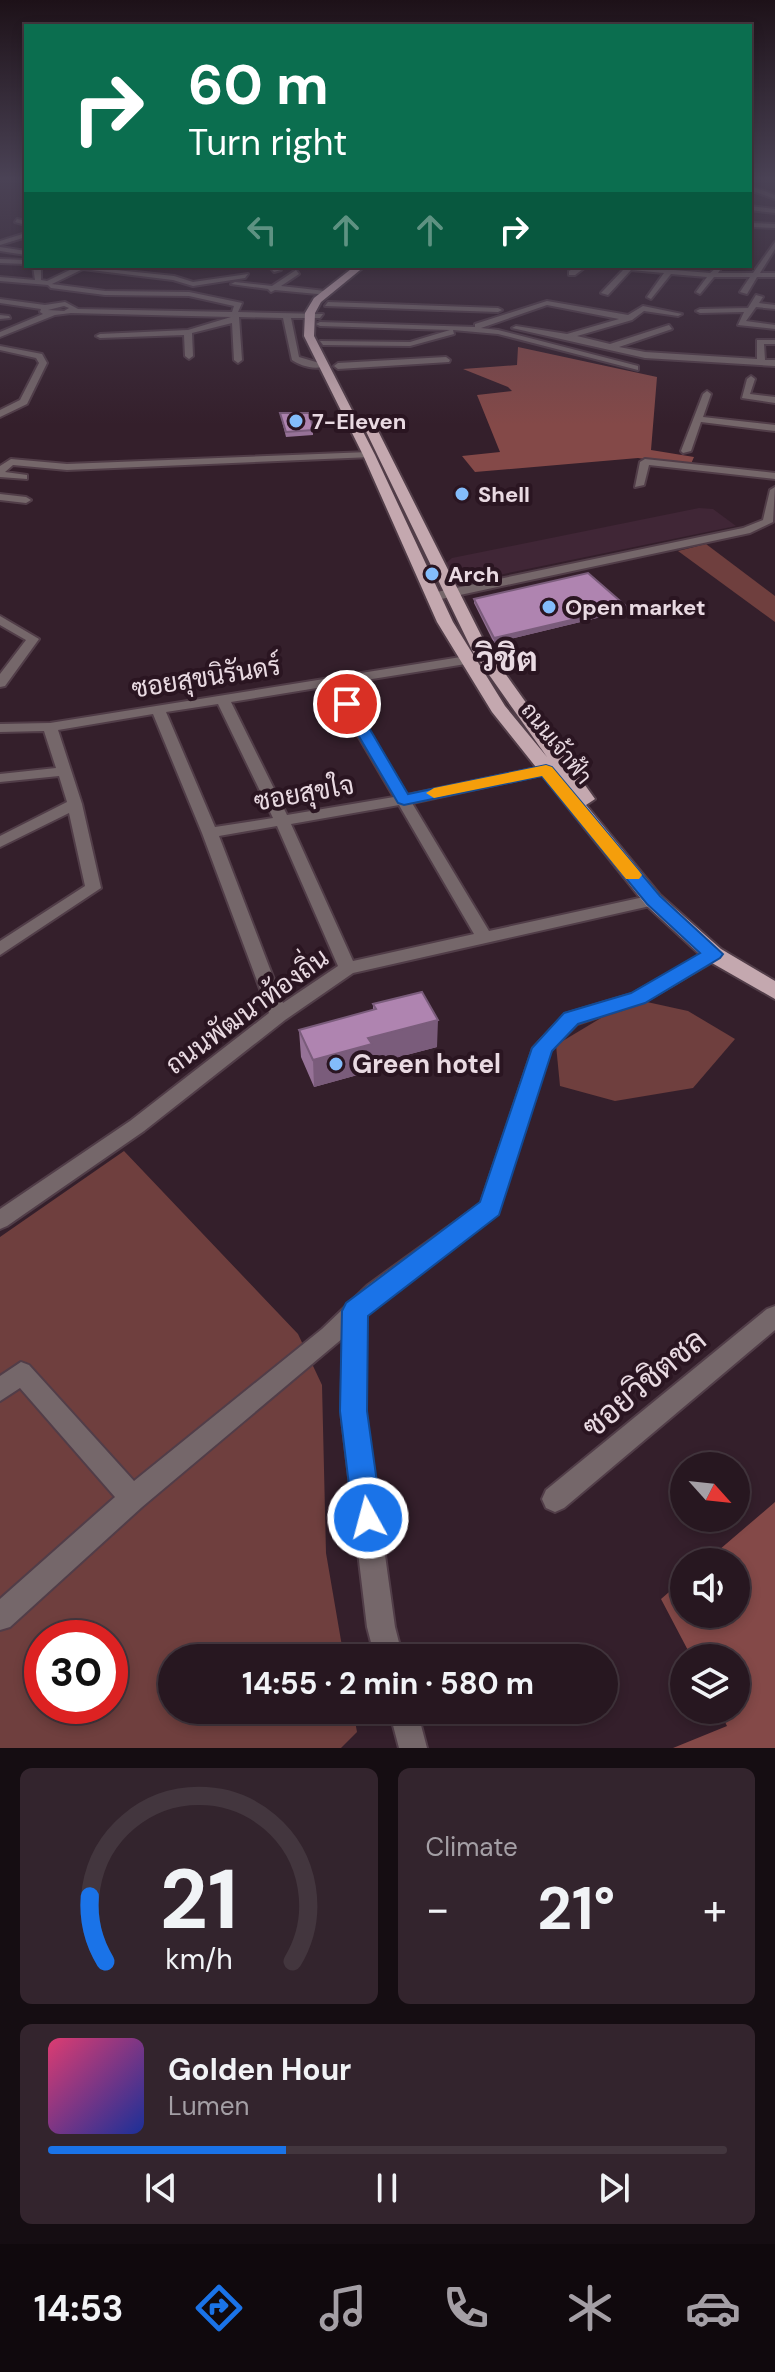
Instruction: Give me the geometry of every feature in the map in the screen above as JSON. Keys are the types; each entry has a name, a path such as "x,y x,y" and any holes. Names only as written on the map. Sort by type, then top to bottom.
{"main road":[{"path":"319,311 359,268"},
{"path":"319,311 336,293 369,268"},
{"name":"ถนนเจ้าฟ้า","path":"319,311 323,343 400,483 481,652 514,702 661,895 723,947 775,977"},
{"name":"ถนนเจ้าฟ้า","path":"319,311 309,336 322,365 369,455 432,597 498,708 653,900 713,954 775,991"}],"street":[{"path":"3,262 24,262"},
{"path":"744,292 763,262"},
{"path":"0,278 48,283 80,268"},
{"path":"90,268 174,278 193,284 245,276 226,290"},
{"path":"183,268 186,277"},
{"path":"241,268 246,274"},
{"path":"572,273 580,268"},
{"path":"582,309 601,296 629,268"},
{"path":"651,297 671,268 713,275 775,275"},
{"path":"700,292 718,268"},
{"path":"72,308 105,293 134,271"},
{"path":"266,295 296,272"},
{"path":"0,278 38,273"},
{"path":"68,288 97,273"},
{"path":"153,294 174,282"},
{"path":"235,284 275,288 319,311"},
{"path":"0,286 36,290"},
{"path":"51,286 105,293 189,294 239,305 235,315 238,360"},
{"path":"0,301 49,310 72,308 287,316 319,311 465,328 535,342 635,368"},
{"path":"323,343 410,344 487,324 547,303 629,318"},
{"path":"700,311 754,304 775,307"},
{"path":"754,304 741,323 775,327"},
{"path":"569,337 629,318 643,308 678,314"},
{"path":"0,335 49,310"},
{"path":"100,336 188,332 235,315 319,311 498,310"},
{"path":"287,316 295,358 303,363 322,365"},
{"path":"487,324 556,334 626,351 775,363"},
{"path":"609,347 669,327"},
{"path":"188,332 189,356"},
{"path":"535,342 556,334"},
{"path":"140,335 141,350"},
{"path":"761,363 760,342 775,342"},
{"path":"570,351 591,343"},
{"path":"0,348 39,356 43,363 24,402 0,414"},
{"path":"607,361 626,351"},
{"path":"0,362 21,353"},
{"path":"338,366 444,360"},
{"path":"751,379 745,396 775,400"},
{"path":"686,451 707,394"},
{"path":"700,419 775,428"},
{"path":"0,473 11,462 67,467 369,455"},
{"path":"639,485 645,462 775,476"},
{"path":"0,473 23,477"},
{"path":"432,597 746,531 768,522 774,493"},
{"path":"0,497 26,500"},
{"path":"0,620 33,639 0,683"},
{"name":"ซอยสุขนิรันดร์","path":"0,728 50,727 467,660"},
{"path":"333,681 485,939"},
{"path":"222,698 283,822 348,968"},
{"path":"158,709 210,833 279,1015"},
{"path":"0,949 93,888 75,804 50,727"},
{"name":"ซอยสุขใจ","path":"210,833 404,800 546,770"},
{"path":"0,778 64,771"},
{"path":"0,842 75,804"},
{"name":"ถนนพัฒนาท้องถิ่น","path":"0,1220 137,1126 279,1015 348,968 653,900"},
{"path":"0,1617 133,1498 330,1336 355,1311 490,1208 542,1048 571,1019 638,998 713,954"},
{"path":"355,1311 353,1411 385,1644"},
{"name":"ซอยวิชิตชล","path":"555,1499 775,1316"},
{"path":"0,1390 21,1373 133,1498"},
{"path":"407,1724 413,1748"}],"shaded area":[{"path":"518,347 657,377 651,450 694,457 690,466 638,458 475,472 462,456 500,452 477,395 512,391 463,369 517,365"},
{"path":"699,508 713,509 736,526 460,583 445,564 452,558"},
{"path":"706,544 775,596 775,622 678,551"},
{"path":"647,1002 688,1011 735,1039 693,1088 615,1101 560,1086 556,1045 611,1012"},
{"path":"124,1151 298,1334 322,1385 326,1553 342,1644 158,1644 158,1724 356,1724 357,1732 341,1748 0,1748 0,1237"},
{"path":"775,1502 775,1748 673,1748 726,1724 750,1724 750,1644 685,1644 676,1628 750,1628 750,1548 721,1548 740,1532 750,1532 750,1523"},
{"path":"670,1591 670,1616 661,1599"}],"building":[{"path":"280,413 310,413 313,430 286,432"},
{"name":"Open market","path":"588,573 627,607 494,638 474,599"},
{"path":"422,992 438,1020 368,1038 372,1044 313,1060 299,1030 376,1009 373,1004"}],"slow traffic":[{"path":"434,793 546,770 633,875"}],"place":[{"name":"7-Eleven","path":"296,421"},
{"name":"Shell","path":"462,494"},
{"name":"Arch","path":"432,574"},
{"name":"Open market","path":"549,607"},
{"name":"Green hotel","path":"336,1064"}],"district":[{"name":"วิชิต","path":"507,659"}],"route":[{"path":"347,704 404,800 546,770 653,900 713,954 638,998 571,1019 542,1048 490,1208 355,1311 353,1411 368,1518"}]}
